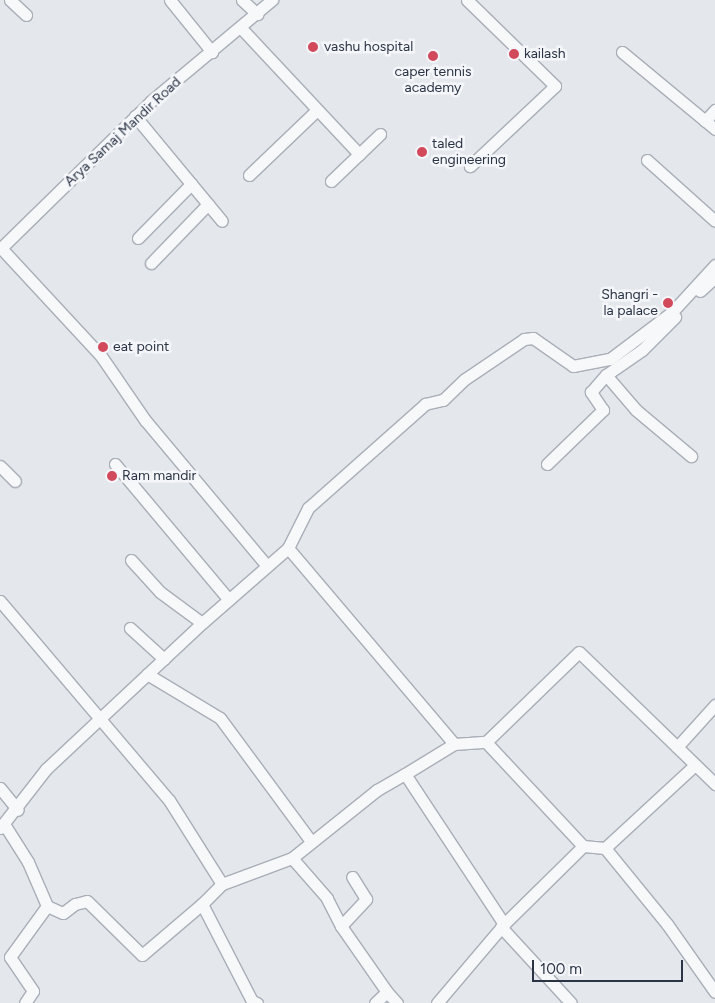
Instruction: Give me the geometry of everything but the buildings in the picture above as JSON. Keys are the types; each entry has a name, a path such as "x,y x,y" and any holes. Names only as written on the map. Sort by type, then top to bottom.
{"street":[{"path":"10,0 26,15"},
{"path":"170,0 212,52"},
{"path":"242,0 257,14"},
{"name":"Arya Samaj Mandir Road","path":"1,248 135,116 272,0"},
{"path":"468,0 555,86 470,166"},
{"path":"240,28 359,154"},
{"path":"622,52 715,129"},
{"path":"249,175 317,110"},
{"path":"705,121 715,110"},
{"path":"135,116 222,221"},
{"path":"331,181 380,134"},
{"path":"647,160 715,221"},
{"path":"138,238 192,184"},
{"path":"151,263 208,204"},
{"path":"1,248 101,356 145,420 267,566"},
{"path":"715,265 672,312 610,359 573,366 533,338 524,339 465,380 443,400 425,404 308,508 288,548 202,623 46,769 18,810 2,826 28,862 46,906 63,914 75,904 87,901 142,955 202,904 222,884 292,858 310,840 377,790 454,744 486,742 579,652 715,784"},
{"path":"547,464 604,410 591,392 606,376 642,350 715,277"},
{"path":"606,376 643,417 691,456"},
{"path":"115,464 229,600"},
{"path":"0,466 15,481"},
{"path":"288,548 454,744"},
{"path":"131,560 160,592 202,623"},
{"path":"0,601 42,647 99,720 169,800 222,884"},
{"path":"130,628 164,659"},
{"path":"147,674 220,718 310,840"},
{"path":"677,747 715,705"},
{"path":"486,742 583,846 605,848 667,924 715,992"},
{"path":"605,848 696,765"},
{"path":"405,774 502,925 571,1003"},
{"path":"0,788 18,810"},
{"path":"442,1001 502,925 583,846"},
{"path":"292,858 326,898 341,926 387,992 397,1003"},
{"path":"341,926 366,899 352,877"},
{"path":"202,904 252,1001 257,1003"},
{"path":"25,1003 33,991 10,957 46,906"},
{"path":"375,1003 387,992"}],"place":[{"name":"vashu hospital","path":"313,47"},
{"name":"kailash","path":"514,54"},
{"name":"caper tennis academy","path":"433,56"},
{"name":"taled engineering","path":"422,152"},
{"name":"Shangri - la palace","path":"668,303"},
{"name":"eat point","path":"103,347"},
{"name":"Ram mandir","path":"112,476"}]}
